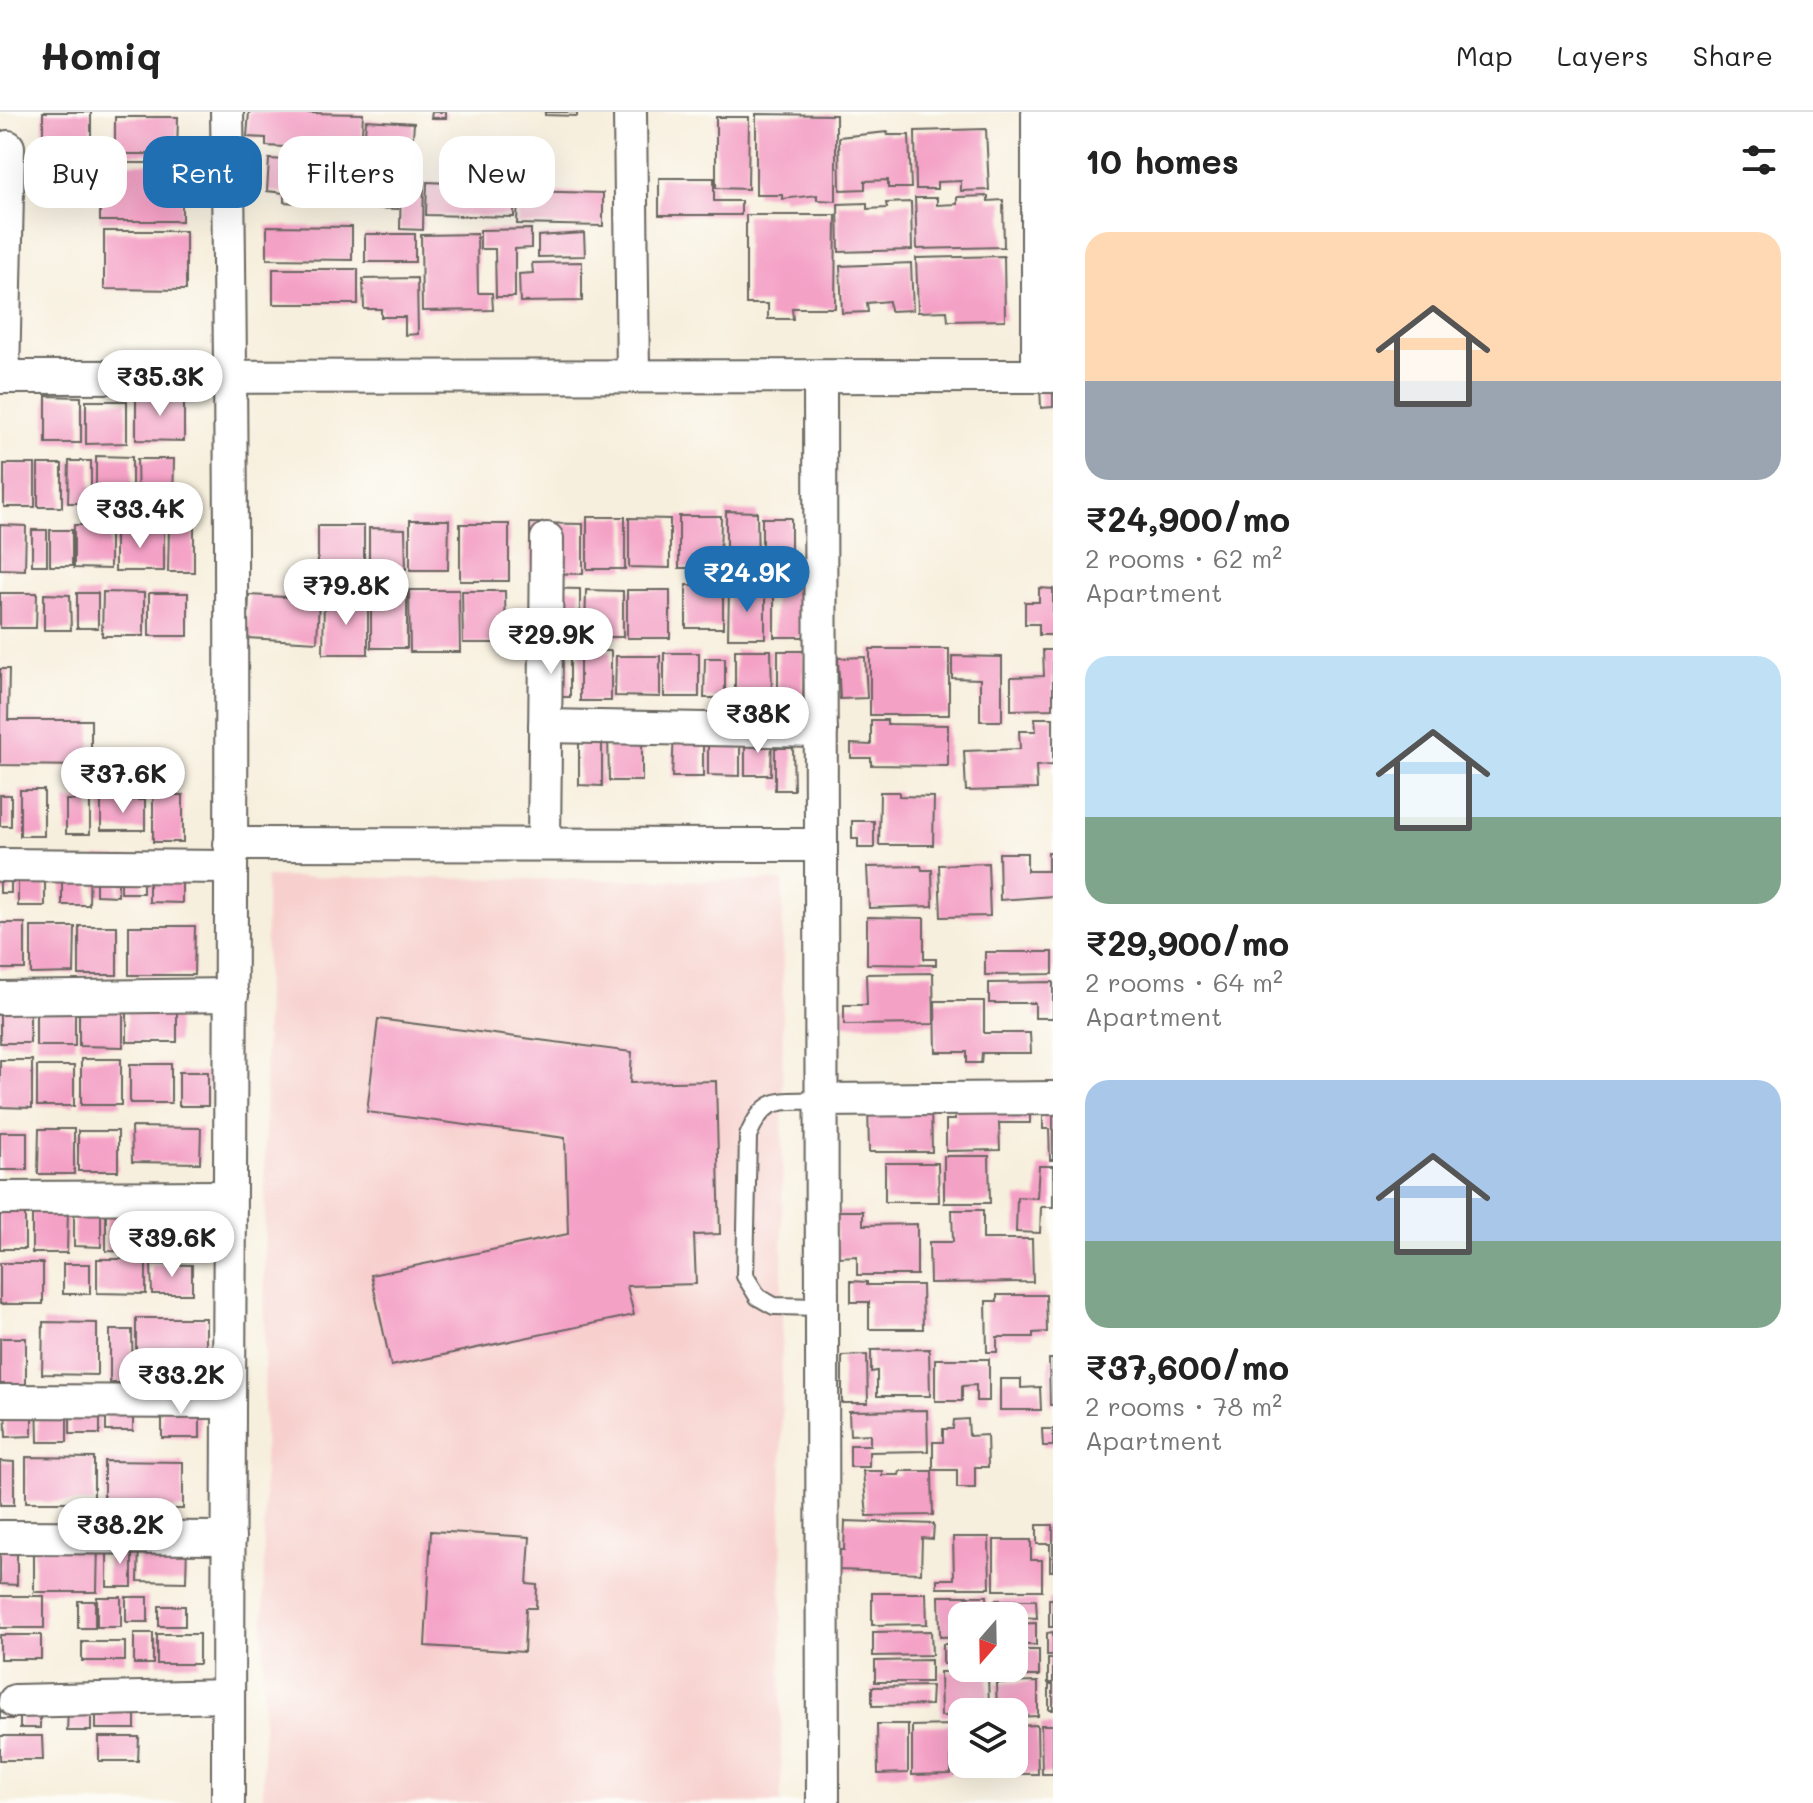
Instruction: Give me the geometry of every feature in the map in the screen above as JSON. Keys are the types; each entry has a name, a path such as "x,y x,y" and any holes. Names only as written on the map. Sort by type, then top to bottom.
{"street":[{"path":"227,112 231,377 232,995 228,1803"},
{"path":"630,112 633,376"},
{"path":"8,147 2,377 1045,376 1038,112"},
{"path":"820,377 823,1803"},
{"path":"544,844 547,539"},
{"path":"545,726 821,731"},
{"path":"0,865 544,844 821,845"},
{"path":"0,998 232,995"},
{"path":"821,1100 1053,1098"},
{"path":"0,1198 229,1197"},
{"path":"0,1401 229,1402"},
{"path":"0,1537 229,1538"},
{"path":"15,1701 228,1696"}],"lane":[{"path":"821,1100 769,1104 756,1116 748,1136 745,1276 758,1297 774,1306 822,1307"}],"shaded area":[{"path":"266,877 783,881 781,1803 263,1803"}],"building":[{"path":"43,112 91,112 91,136 43,136"},
{"path":"249,112 363,114 362,136 278,136 278,147 266,146 266,138 262,136 247,136"},
{"path":"432,112 446,112 446,118 431,118"},
{"path":"545,112 577,112 577,116 545,115"},
{"path":"756,114 836,115 836,201 817,200 817,195 782,199 782,195 756,195"},
{"path":"115,117 178,117 177,136 143,136 143,154 127,154 127,136 115,136"},
{"path":"716,117 749,117 748,189 716,188"},
{"path":"366,120 414,123 413,136 365,136"},
{"path":"986,129 989,190 961,191 961,181 937,182 937,189 916,189 915,131"},
{"path":"888,132 887,135 909,135 911,188 888,188 888,180 865,181 865,189 840,190 839,137"},
{"path":"269,159 278,159 278,192 267,191"},
{"path":"127,163 143,163 143,208 182,208 182,221 100,221 100,208 127,208"},
{"path":"659,178 714,178 714,201 741,201 741,215 659,215"},
{"path":"424,180 423,230 400,229 400,208 423,208"},
{"path":"427,182 439,183 439,208 514,208 514,217 426,215"},
{"path":"555,192 603,193 603,226 517,224 517,208 555,208"},
{"path":"988,196 988,201 1003,200 1004,247 917,249 915,198 937,198 937,205 957,204 957,197"},
{"path":"911,202 912,250 839,252 838,204 867,203 867,209 887,208 886,203"},
{"path":"746,215 836,215 835,308 792,308 793,319 768,319 768,304 746,304"},
{"path":"267,226 352,227 352,260 267,259"},
{"path":"531,229 531,248 515,249 515,297 496,297 495,249 480,249 480,230"},
{"path":"104,231 186,231 186,290 104,289"},
{"path":"584,233 585,256 538,257 538,236"},
{"path":"365,234 415,234 415,262 365,262"},
{"path":"477,234 478,293 492,293 493,310 422,311 421,235"},
{"path":"1004,256 1005,320 948,321 947,311 918,312 916,258"},
{"path":"582,262 582,301 520,302 519,274 533,273 532,263"},
{"path":"911,263 913,310 890,311 889,301 867,303 868,312 842,313 840,266"},
{"path":"273,269 358,269 358,304 273,304"},
{"path":"417,278 418,334 405,335 405,317 381,317 381,309 364,309 363,279"},
{"path":"1040,386 1053,386 1053,407 1041,408"},
{"path":"46,396 81,397 81,443 46,443"},
{"path":"136,396 184,396 184,441 136,440"},
{"path":"86,401 127,401 127,443 86,444"},
{"path":"96,456 132,457 132,502 96,502"},
{"path":"137,459 174,459 173,504 138,504"},
{"path":"69,461 91,461 91,503 68,503"},
{"path":"4,464 35,464 35,507 4,507"},
{"path":"38,464 62,464 62,507 38,507"},
{"path":"726,511 757,512 758,565 726,564"},
{"path":"679,516 721,516 720,568 679,568"},
{"path":"587,517 625,517 625,569 587,569"},
{"path":"629,518 670,519 670,568 629,567"},
{"path":"762,518 791,518 791,566 762,566"},
{"path":"410,520 449,520 448,570 410,570"},
{"path":"530,523 583,524 583,574 530,573"},
{"path":"460,524 509,524 509,581 460,581"},
{"path":"0,525 26,526 25,570 0,569"},
{"path":"74,525 110,525 110,569 74,568"},
{"path":"169,526 194,527 194,572 168,572"},
{"path":"318,526 364,526 364,573 318,573"},
{"path":"369,528 405,529 406,569 369,569"},
{"path":"115,529 164,529 164,571 115,571"},
{"path":"32,530 47,530 47,565 32,565"},
{"path":"50,530 72,530 72,566 50,566"},
{"path":"774,584 807,584 807,637 774,637"},
{"path":"686,585 723,585 723,628 686,628"},
{"path":"534,588 580,589 580,640 534,640"},
{"path":"1039,588 1053,589 1053,635 1039,635 1039,624 1025,624 1025,602 1039,602"},
{"path":"729,589 765,589 765,638 728,638"},
{"path":"409,590 459,590 460,652 410,652"},
{"path":"586,590 623,591 623,637 585,637"},
{"path":"627,590 670,590 670,638 627,638"},
{"path":"462,591 505,591 506,643 463,643"},
{"path":"103,592 144,593 144,636 102,636"},
{"path":"371,592 407,592 407,648 371,648"},
{"path":"0,593 37,593 36,628 0,628"},
{"path":"77,593 98,593 98,628 77,628"},
{"path":"149,593 188,593 188,636 149,636"},
{"path":"44,594 70,595 71,630 44,630"},
{"path":"249,595 319,599 317,642 247,638"},
{"path":"324,599 368,599 368,654 323,654"},
{"path":"870,649 949,649 949,715 870,715"},
{"path":"735,650 771,650 772,696 735,696"},
{"path":"1043,650 1053,650 1053,709 1011,710 1011,677 1044,676"},
{"path":"580,651 611,651 611,701 580,701"},
{"path":"778,651 804,651 803,708 778,708"},
{"path":"664,653 699,653 699,697 664,697"},
{"path":"533,654 570,655 570,697 533,697"},
{"path":"616,656 660,656 660,697 615,696"},
{"path":"952,656 1002,657 1002,721 980,721 980,679 952,678"},
{"path":"865,657 867,698 840,699 838,658"},
{"path":"705,658 725,658 725,698 704,698"},
{"path":"0,669 9,669 8,720 91,720 91,766 0,765"},
{"path":"1035,718 1053,718 1053,765 1036,766 1037,789 966,791 964,751 1020,749 1019,731 1036,731"},
{"path":"871,720 887,720 887,724 948,725 948,766 871,765 871,758 851,758 851,744 871,745"},
{"path":"674,732 703,733 703,777 672,777"},
{"path":"608,733 642,734 642,781 609,781"},
{"path":"708,734 740,735 740,776 708,775"},
{"path":"745,734 772,735 771,775 745,775"},
{"path":"579,739 602,739 602,786 579,785"},
{"path":"775,748 793,748 794,790 775,790"},
{"path":"20,790 44,790 44,836 20,836"},
{"path":"880,792 934,797 933,845 879,845"},
{"path":"0,795 11,795 11,826 0,826"},
{"path":"153,795 183,795 183,842 153,842"},
{"path":"66,800 90,800 90,834 66,834"},
{"path":"101,800 145,800 145,830 101,830"},
{"path":"852,821 874,821 874,848 858,848 858,839 852,839"},
{"path":"1048,852 1053,852 1053,896 1000,900 999,853 1027,853 1027,871 1048,871"},
{"path":"96,857 118,858 118,896 96,895"},
{"path":"0,858 11,858 11,893 0,893"},
{"path":"121,858 143,858 143,893 121,893"},
{"path":"62,860 90,860 89,905 62,905"},
{"path":"149,863 182,863 182,903 149,902"},
{"path":"988,863 990,916 941,917 939,865"},
{"path":"18,864 45,865 45,906 18,906"},
{"path":"921,866 922,870 932,870 933,906 869,908 867,867"},
{"path":"867,917 924,918 924,959 936,959 936,965 867,964"},
{"path":"0,923 25,923 25,969 0,969"},
{"path":"79,926 117,926 117,975 79,975"},
{"path":"129,926 195,926 194,975 129,975"},
{"path":"31,927 75,927 74,973 31,974"},
{"path":"985,952 1053,952 1053,974 985,975"},
{"path":"933,973 934,1024 844,1025 844,1005 867,1005 866,974"},
{"path":"1053,982 1053,1018 1035,1018 1035,1003 989,1003 989,983"},
{"path":"127,998 177,998 177,1042 127,1042"},
{"path":"0,1001 30,1001 30,1043 0,1043"},
{"path":"36,1001 75,1001 75,1046 36,1046"},
{"path":"935,1001 984,1001 984,1033 1030,1033 1031,1053 982,1053 981,1063 967,1063 967,1052 936,1052"},
{"path":"79,1002 123,1002 123,1047 79,1046"},
{"path":"378,1019 632,1052 630,1083 716,1081 720,1234 694,1235 696,1284 627,1286 634,1315 391,1366 371,1275 568,1234 565,1138 367,1112"},
{"path":"81,1059 121,1059 121,1105 81,1105"},
{"path":"0,1060 32,1060 32,1108 0,1107"},
{"path":"130,1064 171,1064 171,1103 130,1103"},
{"path":"37,1066 74,1066 74,1106 37,1106"},
{"path":"179,1072 208,1072 208,1106 179,1106"},
{"path":"954,1101 1030,1101 1030,1123 999,1123 1000,1150 946,1151 946,1120 955,1120"},
{"path":"868,1105 931,1106 932,1152 869,1152"},
{"path":"1043,1111 1053,1111 1053,1160 1050,1160 1049,1129 1043,1129"},
{"path":"131,1127 201,1128 200,1163 132,1162"},
{"path":"39,1129 74,1129 74,1174 38,1174"},
{"path":"78,1131 118,1131 118,1171 78,1171"},
{"path":"0,1132 27,1132 27,1170 0,1170"},
{"path":"944,1156 989,1156 990,1203 944,1203"},
{"path":"885,1163 938,1163 939,1202 885,1202"},
{"path":"1039,1166 1053,1166 1053,1207 1041,1207 1040,1233 1016,1232 1017,1197 1037,1198"},
{"path":"0,1206 25,1206 25,1249 0,1249"},
{"path":"32,1208 68,1208 67,1253 32,1253"},
{"path":"74,1209 101,1209 101,1247 74,1246"},
{"path":"952,1210 983,1210 983,1239 1032,1239 1033,1282 930,1283 929,1242 953,1242"},
{"path":"836,1211 863,1211 863,1225 917,1224 917,1275 857,1275 857,1256 837,1257"},
{"path":"106,1212 148,1213 147,1252 106,1251"},
{"path":"152,1212 205,1212 205,1257 152,1256"},
{"path":"97,1259 146,1259 146,1294 97,1293"},
{"path":"0,1263 43,1263 43,1304 0,1304"},
{"path":"63,1264 90,1264 90,1294 63,1294"},
{"path":"151,1264 192,1265 192,1294 152,1294"},
{"path":"851,1281 867,1282 867,1285 922,1285 923,1329 869,1329 869,1302 851,1302"},
{"path":"997,1295 1046,1295 1047,1332 1033,1333 1033,1337 997,1337 997,1352 987,1352 986,1301 997,1301"},
{"path":"136,1318 206,1318 206,1371 136,1370"},
{"path":"43,1322 97,1323 97,1375 42,1374"},
{"path":"110,1330 132,1330 133,1383 110,1383"},
{"path":"0,1338 26,1338 26,1384 0,1385"},
{"path":"929,1349 930,1396 877,1396 877,1371 871,1372 871,1350"},
{"path":"867,1355 868,1403 842,1403 842,1356"},
{"path":"935,1359 989,1359 989,1401 976,1401 976,1385 962,1386 962,1401 935,1401"},
{"path":"1049,1359 1053,1359 1053,1405 1050,1405"},
{"path":"1000,1379 1021,1379 1021,1388 1040,1387 1041,1410 1000,1410"},
{"path":"70,1389 100,1389 100,1434 70,1434"},
{"path":"5,1392 32,1392 32,1436 6,1437"},
{"path":"162,1393 200,1394 200,1438 162,1438"},
{"path":"106,1394 133,1394 133,1431 106,1431"},
{"path":"37,1395 67,1395 67,1442 38,1442"},
{"path":"927,1410 928,1451 869,1452 869,1467 850,1467 850,1445 870,1445 870,1434 850,1435 849,1411"},
{"path":"968,1419 969,1436 987,1435 988,1467 975,1467 975,1488 957,1488 957,1470 933,1470 933,1442 943,1442 943,1429 953,1429 954,1420"},
{"path":"1042,1429 1053,1429 1053,1446 1043,1446"},
{"path":"26,1457 94,1458 94,1502 26,1502"},
{"path":"0,1461 14,1462 14,1505 0,1505"},
{"path":"104,1461 183,1462 183,1509 104,1509"},
{"path":"863,1471 899,1475 900,1471 932,1471 933,1515 867,1516"},
{"path":"845,1521 934,1524 933,1539 922,1538 921,1573 839,1570 840,1550 844,1550"},
{"path":"1037,1525 1053,1525 1053,1571 1050,1571 1050,1544 1037,1544"},
{"path":"431,1531 530,1537 527,1584 537,1585 536,1608 526,1608 524,1652 425,1646"},
{"path":"953,1537 989,1537 990,1588 937,1588 937,1579 954,1579"},
{"path":"0,1540 17,1540 17,1585 0,1584"},
{"path":"34,1540 98,1541 97,1592 34,1592"},
{"path":"994,1540 1031,1540 1031,1560 1042,1560 1042,1590 994,1590"},
{"path":"139,1542 187,1544 186,1582 138,1581"},
{"path":"107,1545 132,1545 132,1587 107,1587"},
{"path":"872,1593 926,1593 927,1624 872,1625"},
{"path":"0,1596 44,1596 44,1628 0,1628"},
{"path":"939,1596 987,1596 987,1602 948,1602 948,1637 940,1637"},
{"path":"97,1597 121,1597 121,1627 97,1627"},
{"path":"126,1597 148,1597 148,1622 126,1622"},
{"path":"1049,1599 1053,1599 1053,1627 1049,1627"},
{"path":"1036,1600 1037,1618 1028,1618 1028,1602 994,1602"},
{"path":"78,1601 95,1601 95,1628 78,1628"},
{"path":"159,1606 185,1606 185,1626 159,1626"},
{"path":"1028,1623 1036,1623 1036,1645 1028,1645"},
{"path":"931,1631 932,1655 873,1656 873,1632"},
{"path":"1053,1632 1053,1655 1047,1655 1047,1633"},
{"path":"134,1633 153,1633 153,1664 134,1664"},
{"path":"157,1634 199,1634 199,1664 157,1664"},
{"path":"0,1635 41,1635 41,1659 0,1659"},
{"path":"82,1642 125,1642 125,1661 82,1661"},
{"path":"943,1644 948,1644 948,1664 943,1664"},
{"path":"1028,1650 1039,1650 1039,1676 1028,1676"},
{"path":"1048,1659 1053,1659 1053,1683 1048,1683"},
{"path":"931,1660 931,1682 875,1682 875,1661"},
{"path":"940,1672 948,1672 948,1682 988,1682 989,1698 948,1698 948,1716 941,1716"},
{"path":"1038,1682 1038,1716 1028,1716 1028,1698 997,1698 996,1683"},
{"path":"1049,1685 1053,1685 1053,1710 1049,1710"},
{"path":"932,1686 931,1705 872,1706 872,1687"},
{"path":"96,1699 135,1699 135,1729 96,1729"},
{"path":"0,1703 14,1703 14,1719 0,1719"},
{"path":"68,1709 91,1709 91,1731 67,1731"},
{"path":"20,1710 40,1710 40,1728 20,1728"},
{"path":"877,1724 908,1724 908,1773 878,1774"},
{"path":"948,1725 948,1774 912,1775 912,1726"},
{"path":"1028,1725 1037,1725 1038,1774 1028,1774"},
{"path":"1041,1725 1053,1725 1053,1774 1042,1774"},
{"path":"0,1736 42,1736 43,1760 0,1760"},
{"path":"99,1737 139,1737 138,1761 99,1761"}]}
